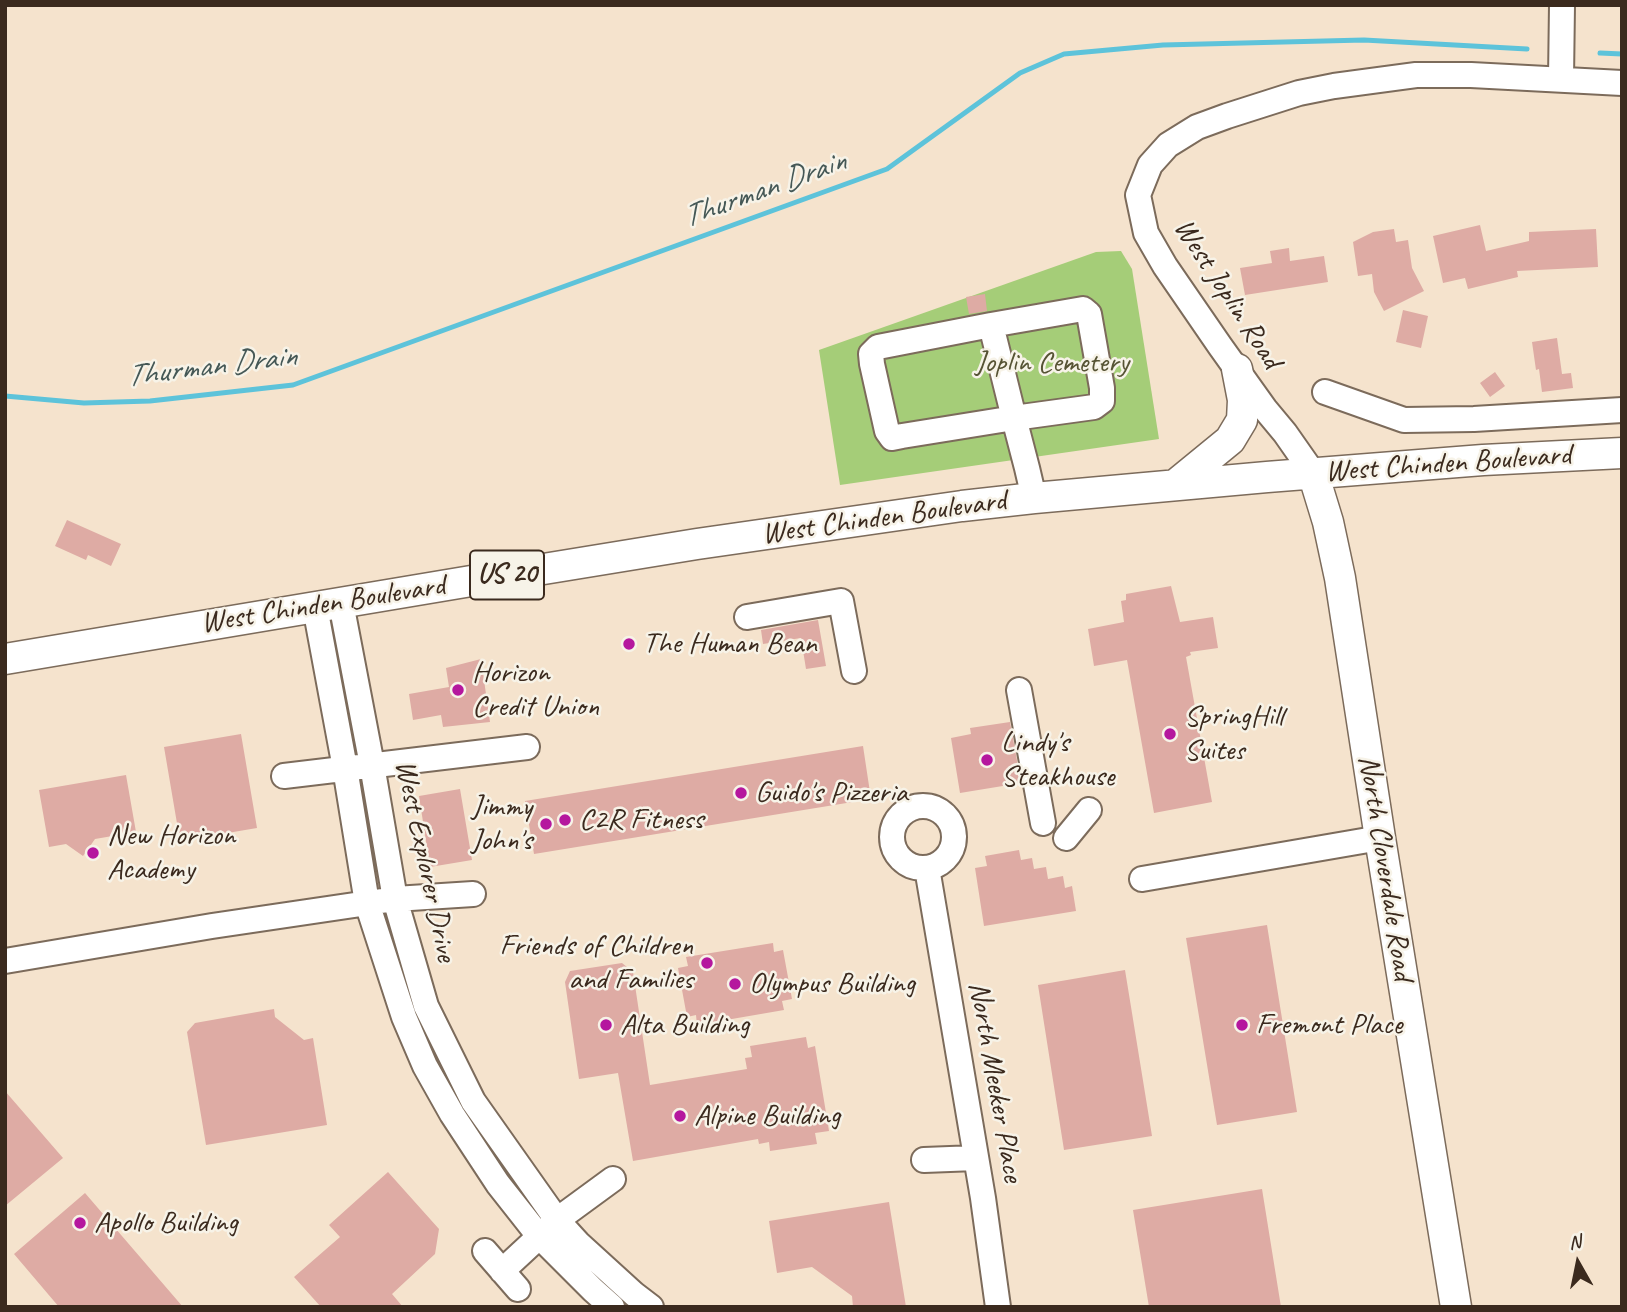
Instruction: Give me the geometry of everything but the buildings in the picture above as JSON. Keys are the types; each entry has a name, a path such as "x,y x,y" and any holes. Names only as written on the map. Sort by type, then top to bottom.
{"main road":[{"path":"1175,485 1230,440 1242,420 1243,400 1221,358"},
{"name":"West Chinden Boulevard","path":"5,659 697,544 962,506 1313,473 1622,453"},
{"name":"North Cloverdale Road","path":"1313,473 1328,522 1339,578 1456,1307"}],"street":[{"path":"1561,79 1562,5"},
{"name":"West Joplin Road","path":"1313,473 1286,433 1221,358 1146,233 1138,195 1150,165 1168,145 1197,127 1299,93 1334,86 1416,75 1471,75 1622,83"},
{"path":"1083,309 1089,314 1102,401 1094,407 892,438 887,431 871,354 878,347 991,325 1083,309"},
{"path":"991,325 1034,498"},
{"path":"1325,392 1404,420 1474,419 1622,410"},
{"path":"747,617 842,601 853,671"},
{"name":"West Explorer Drive","path":"328,605 372,765 395,899 426,1006 473,1101 558,1220 578,1243 651,1307"},
{"name":"West Explorer Drive","path":"328,605 345,768 368,903 404,1017 425,1066 452,1114 498,1184 539,1236 612,1307"},
{"path":"1019,690 1043,823"},
{"path":"284,776 527,747"},
{"path":"1066,838 1088,810"},
{"path":"1142,878 1380,838"},
{"name":"North Meeker Place","path":"927,868 998,1307"},
{"path":"5,961 395,899 473,894"},
{"path":"924,1160 976,1158"},
{"path":"485,1251 510,1280 539,1236 612,1179"}],"green space":[{"name":"Joplin Cemetery","path":"1121,251 1132,269 1159,439 840,485 819,350 1096,252"}],"waterway":[{"name":"Thurman Drain","path":"5,396 84,403 150,401 293,385 887,169 1020,73 1064,54 1163,45 1364,40 1527,49"},
{"name":"Thurman Drain","path":"1600,53 1622,54"}],"place":[{"name":"The Human Bean","path":"629,644"},
{"name":"Horizon Credit Union","path":"458,690"},
{"name":"SpringHill Suites","path":"1170,734"},
{"name":"Lindy's Steakhouse","path":"987,760"},
{"name":"Guido's Pizzeria","path":"741,793"},
{"name":"C2R Fitness","path":"565,820"},
{"name":"Jimmy John's","path":"546,824"},
{"name":"New Horizon Academy","path":"93,853"},
{"name":"Friends of Children and Families","path":"707,963"},
{"name":"Olympus Building","path":"735,984"},
{"name":"Alta Building","path":"606,1025"},
{"name":"Fremont Place","path":"1242,1025"},
{"name":"Alpine Building","path":"680,1116"},
{"name":"Apollo Building","path":"80,1223"}]}
